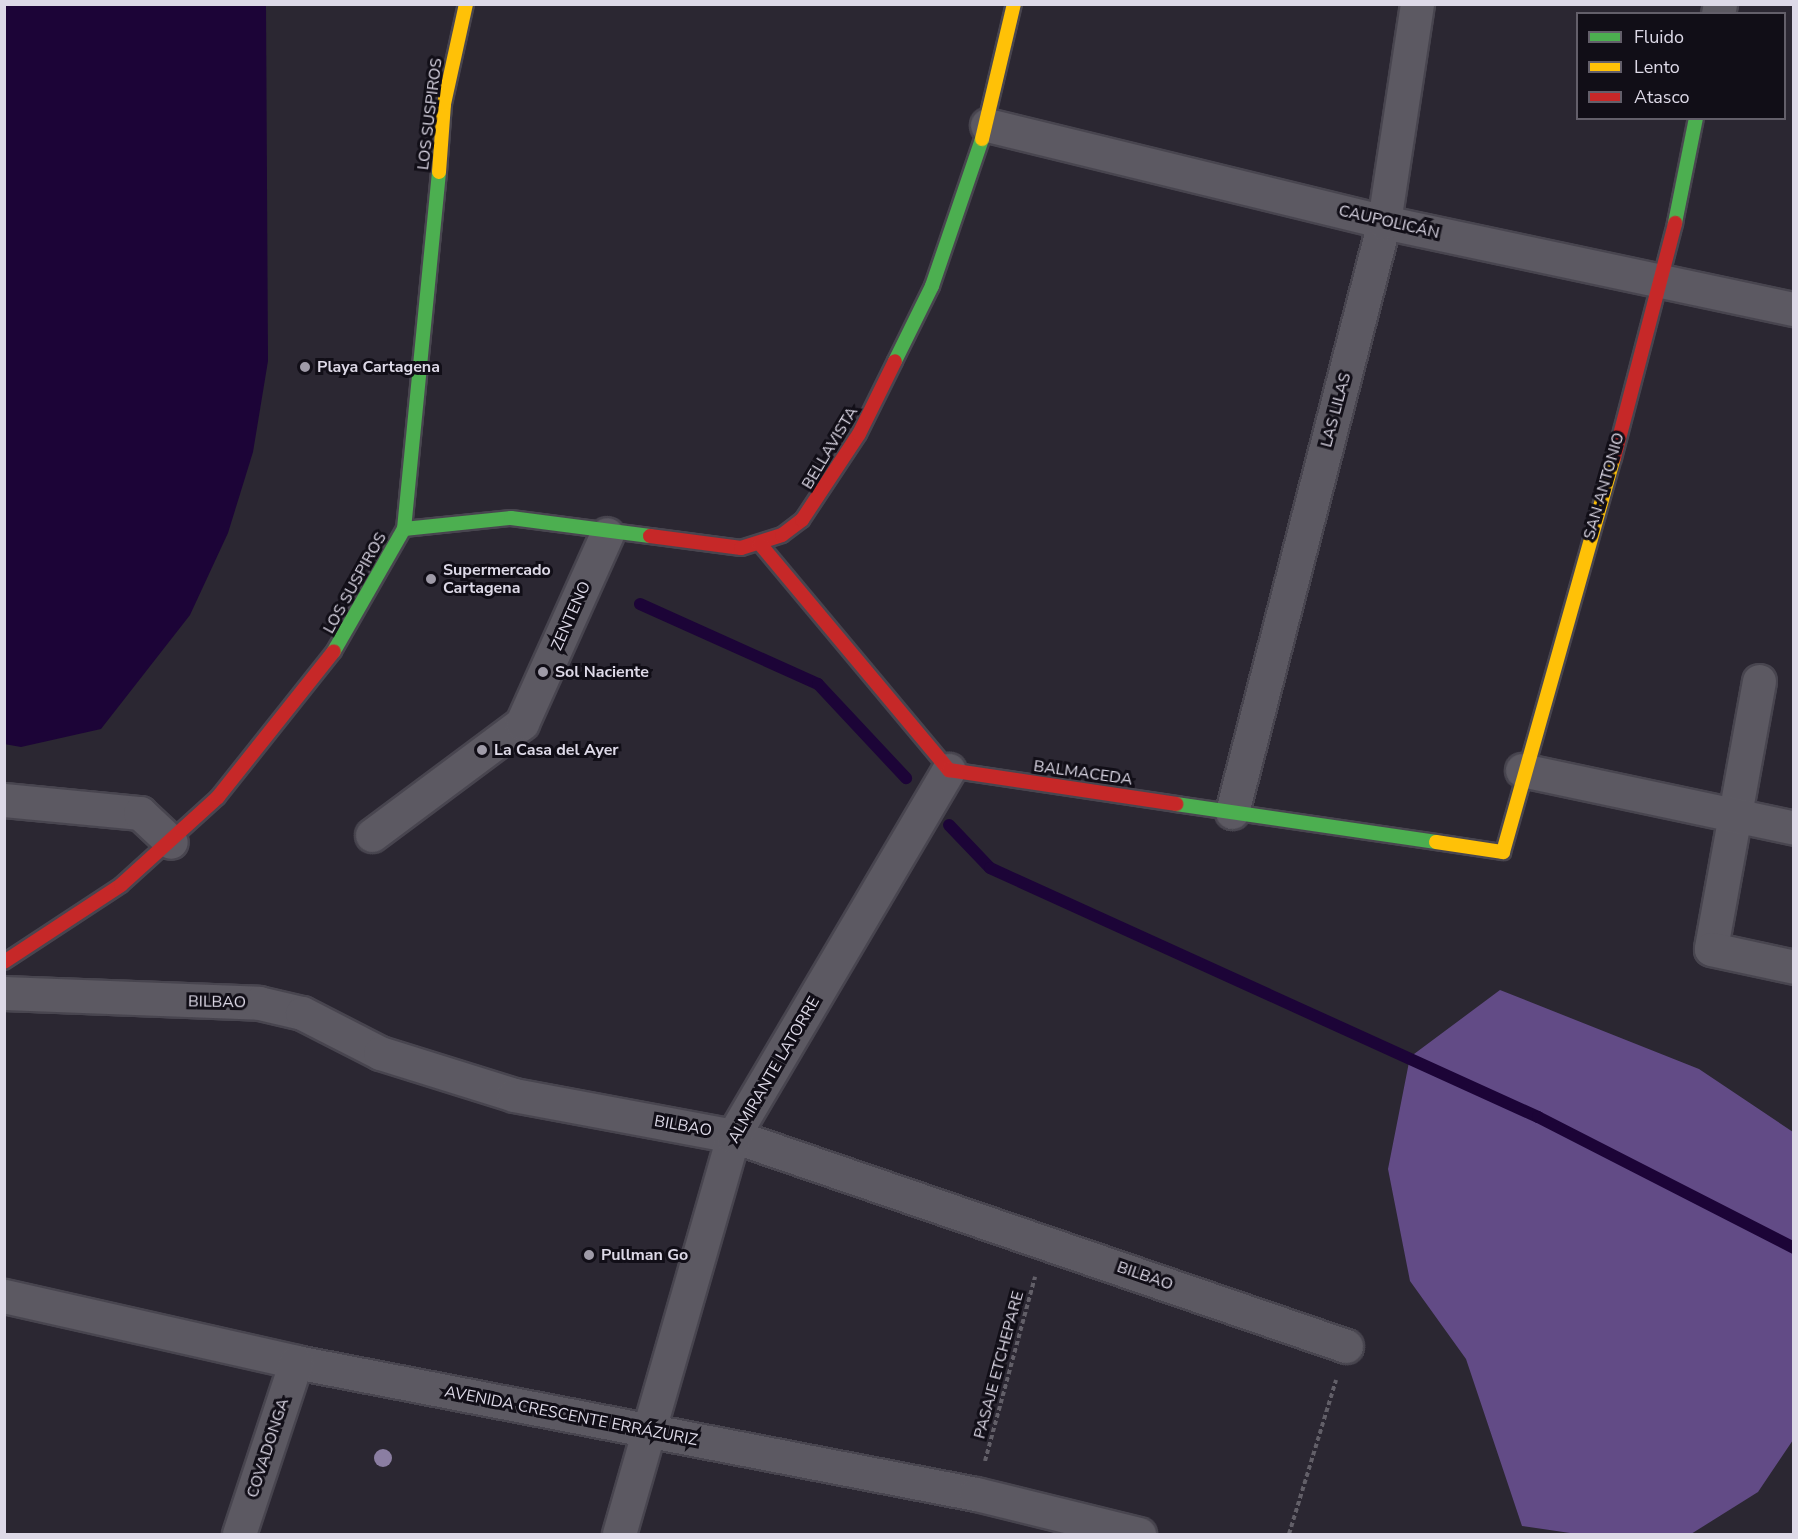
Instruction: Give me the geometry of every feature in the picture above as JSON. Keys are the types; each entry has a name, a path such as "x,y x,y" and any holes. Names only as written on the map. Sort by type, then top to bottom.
{"street":[{"name":"LOS SUSPIROS","path":"4,962 67,924 171,842 262,748 303,697 340,643 404,529 418,426 444,104 466,4"},
{"name":"BELLAVISTA","path":"404,529 511,518 607,534 722,548 760,544 802,520 817,502 886,384 932,286 987,125 1014,4"},
{"name":"LAS LILAS","path":"1232,812 1384,222 1417,4"},
{"name":"SAN ANTONIO","path":"1503,852 1522,770 1663,284 1696,120"},
{"name":"CAUPOLICÁN","path":"987,125 1384,222 1663,284 1794,309"},
{"name":"ZENTENO","path":"372,835 522,723 607,534"},
{"path":"760,544 949,770"},
{"path":"1759,681 1733,814 1711,949 1794,967"},
{"name":"BALMACEDA","path":"949,770 1503,852"},
{"name":"ALMIRANTE LATORRE","path":"619,1534 645,1431 733,1136 949,770"},
{"path":"1522,770 1794,828"},
{"path":"4,800 140,813 171,842"},
{"name":"BILBAO","path":"4,993 259,1003 302,1013 380,1053 514,1095 733,1136 1346,1346"},
{"name":"AVENIDA CRESCENTE ERRÁZURIZ","path":"4,1296 296,1362 976,1494 1139,1534"},
{"name":"COVADONGA","path":"239,1534 296,1362"}],"path":[{"name":"PASAJE ETCHEPARE","path":"976,1494 1044,1242"},
{"path":"1289,1534 1346,1346"}],"shaded area":[{"path":"5,4 266,5 268,361 253,452 228,533 190,615 101,729 21,747 4,744"},
{"path":"1500,990 1699,1069 1793,1132 1793,1440 1758,1492 1691,1534 1577,1534 1522,1526 1466,1359 1410,1281 1388,1169 1410,1057"}],"waterway":[{"path":"640,604 818,684 906,778"},
{"path":"949,825 990,868 1538,1117 1794,1248"}],"traffic: fast":[{"path":"1675,223 1696,120"},
{"path":"895,361 932,286 982,139"},
{"path":"334,651 404,529 439,172"},
{"path":"404,529 511,518 650,536"},
{"path":"1176,804 1436,842"}],"traffic: slow":[{"path":"439,172 444,104 466,4"},
{"path":"982,139 1014,4"},
{"path":"1436,842 1503,852 1614,458"}],"traffic: jam":[{"path":"1614,458 1675,223"},
{"path":"650,536 741,548 782,535 802,520 859,434 895,361"},
{"path":"760,544 949,770 1176,804"},
{"path":"4,962 121,885 218,797 334,651"}],"place":[{"name":"Playa Cartagena","path":"305,367"},
{"name":"Supermercado Cartagena","path":"431,579"},
{"name":"Sol Naciente","path":"543,672"},
{"name":"La Casa del Ayer","path":"482,750"},
{"name":"Pullman Go","path":"589,1255"}]}
